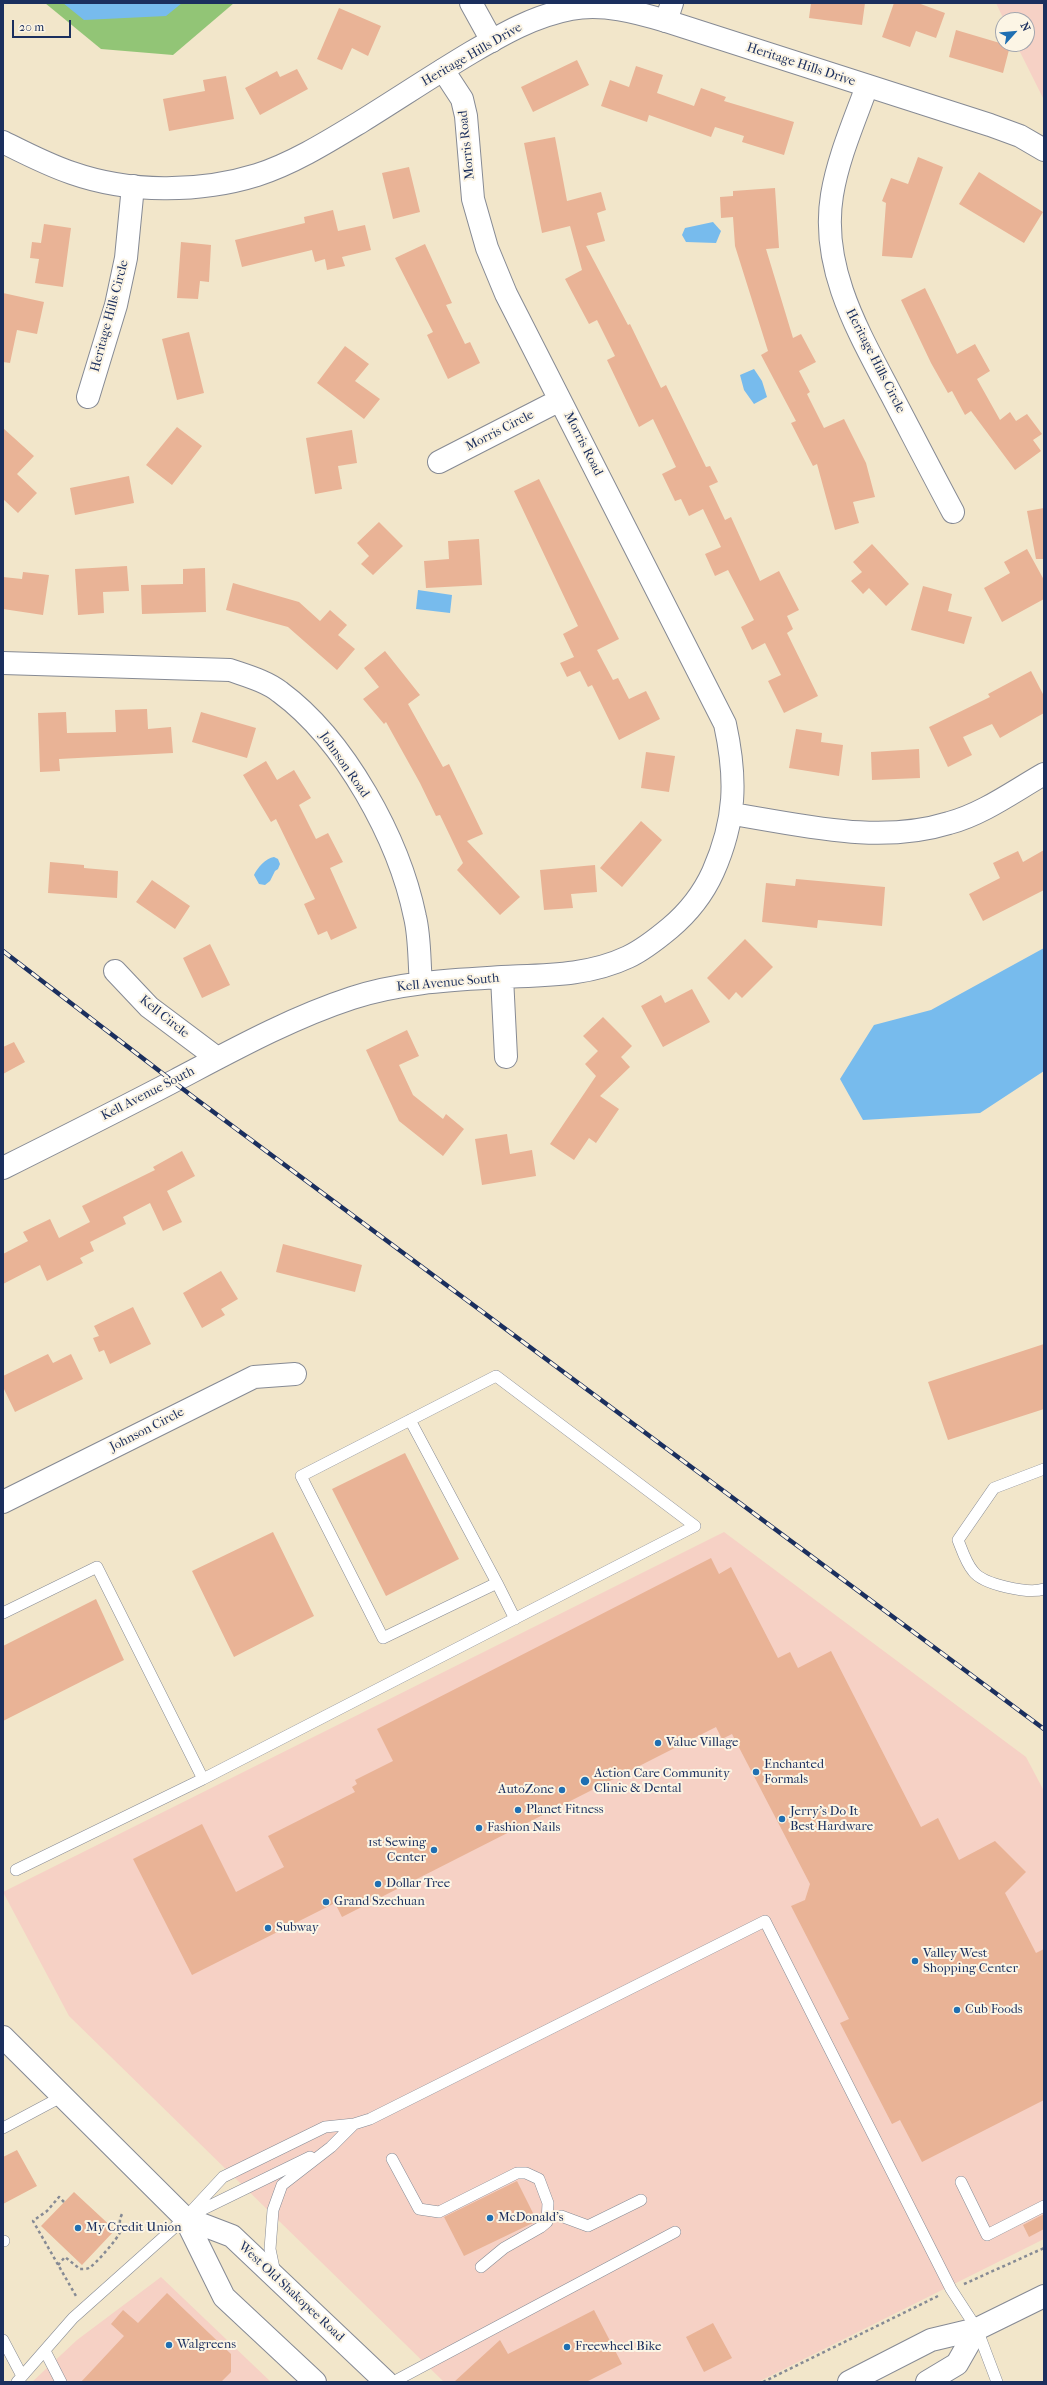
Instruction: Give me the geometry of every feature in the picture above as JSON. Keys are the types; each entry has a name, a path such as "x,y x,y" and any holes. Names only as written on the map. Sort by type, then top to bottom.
{"street":[{"path":"471,3 492,41"},
{"name":"Heritage Hills Drive","path":"3,142 73,173 133,186 164,188 211,185 256,175 299,158 340,135 492,41 538,18 572,9 606,7 641,13 669,12 867,86 1020,136 1044,150"},
{"name":"Morris Road","path":"443,70 462,99 466,116 473,199 487,248 506,294 725,724 732,753 735,783 732,814"},
{"name":"Heritage Hills Circle","path":"867,86 841,155 832,196 831,238 838,281 853,321 953,512"},
{"name":"Heritage Hills Circle","path":"88,397 120,285 126,258 133,186"},
{"name":"Morris Circle","path":"439,462 560,400"},
{"name":"Johnson Road","path":"3,663 230,670 256,679 279,691 330,741 357,780 380,820 401,869 416,918 421,983"},
{"path":"732,814 859,834 904,833 950,823 991,804 1044,774"},
{"name":"Kell Avenue South","path":"3,1168 217,1058 309,1014 354,997 421,983 557,976 593,969 628,957 659,938 687,913 708,883 723,849 732,814"},
{"name":"Kell Circle","path":"115,971 149,1007 217,1058"},
{"path":"502,978 506,1058"},
{"name":"Johnson Circle","path":"3,1502 254,1376 295,1374"},
{"name":"West Old Shakopee Road","path":"3,2037 185,2218 224,2297 315,2382"},
{"name":"West Old Shakopee Road","path":"185,2218 232,2236 386,2382"},
{"path":"849,2382 931,2340 977,2329 1044,2296"},
{"path":"927,2382 958,2364 977,2329"}],"lane":[{"path":"16,1870 203,1779 695,1526 496,1376 300,1476 383,1638 497,1582"},
{"path":"410,1420 497,1582 515,1619"},
{"path":"1044,1470 994,1488 958,1540 973,1573 998,1586 1037,1591 1044,1589"},
{"path":"3,1613 97,1567 203,1779"},
{"path":"3,2340 20,2379 83,2309 185,2218 223,2177 325,2127 354,2124 370,2119 764,1921 951,2289 977,2329 998,2382"},
{"path":"3,2128 63,2096"},
{"path":"276,2278 270,2249 273,2210 282,2185 331,2147 354,2124"},
{"path":"185,2218 331,2147"},
{"path":"392,2159 419,2209 439,2212 517,2173 526,2173 539,2179 548,2203 547,2222 504,2248 481,2267"},
{"path":"961,2182 987,2235 1044,2206"},
{"path":"561,2216 588,2226 641,2200"},
{"path":"393,2382 675,2232"},
{"path":"45,2351 61,2382"}],"path":[{"path":"64,2202 59,2197 47,2211 33,2221 83,2309"},
{"path":"58,2265 65,2258 80,2270 90,2268 108,2246 117,2240 120,2232 118,2221 122,2214"},
{"path":"763,2382 951,2289 1044,2248"}],"shaded area":[{"path":"996,3 1044,3 1044,100 1020,52 1035,52 1035,12 1000,12"},
{"path":"724,1532 1026,1757 1044,1791 1044,2239 758,2382 444,2382 69,2016 3,1892"},
{"name":"Walgreens","path":"161,2277 271,2382 32,2382 77,2340"}],"green space":[{"path":"45,3 234,3 173,55 101,49"}],"water":[{"path":"63,3 182,3 166,16 84,20"},
{"path":"713,222 721,231 716,243 686,242 682,235 685,228"},
{"path":"754,369 762,381 767,397 754,404 744,390 740,375"},
{"path":"418,590 452,595 450,613 416,609"},
{"path":"274,857 278,859 280,864 278,869 275,871 270,881 265,885 259,884 254,875 255,872 265,861"},
{"path":"1044,948 1044,1071 980,1113 863,1120 840,1079 874,1025 931,1010"}],"building":[{"path":"811,3 865,3 862,25 809,18"},
{"path":"894,3 918,3 945,13 936,38 916,31 910,47 882,37"},
{"path":"339,8 381,26 368,56 352,48 342,70 317,59"},
{"path":"956,30 995,42 995,52 1008,52 1003,73 949,57"},
{"path":"577,60 589,85 533,112 521,87"},
{"path":"636,66 663,75 657,93 694,106 701,88 726,97 724,101 794,122 784,155 742,142 744,136 715,127 711,137 649,115 647,122 601,106 610,80 629,87"},
{"path":"297,69 308,89 260,115 245,88 277,71 280,77"},
{"path":"226,76 234,119 169,131 163,99 205,91 203,80"},
{"path":"555,137 567,201 601,192 606,210 597,213 605,241 586,246 628,325 630,324 661,388 666,385 706,467 710,466 718,482 709,486 725,520 731,517 760,581 779,571 799,610 787,616 793,629 787,633 818,696 784,713 768,681 781,675 765,643 752,650 741,627 754,620 728,570 715,576 705,554 721,547 703,509 689,516 681,499 675,501 662,474 676,467 653,419 639,427 607,360 615,356 597,320 589,324 565,279 582,270 570,226 542,233 524,143"},
{"path":"918,157 943,167 912,258 882,256 886,203 882,201 891,178 908,184"},
{"path":"409,167 420,212 393,219 382,173"},
{"path":"979,172 1043,212 1024,243 959,204"},
{"path":"775,188 779,248 766,249 793,338 801,334 816,362 799,371 810,392 807,394 824,428 844,419 866,463 875,497 853,502 859,523 835,530 817,464 813,466 791,423 796,421 761,355 768,351 735,246 733,217 721,218 720,197 733,196 733,191"},
{"path":"333,210 338,231 365,225 371,250 342,257 345,266 327,270 325,259 315,262 312,250 242,267 235,240 305,223 304,217"},
{"path":"44,224 71,228 63,287 35,283 39,259 30,258 32,242 41,243"},
{"path":"181,242 211,245 209,282 200,281 198,299 177,298"},
{"path":"425,244 452,303 446,305 465,344 470,342 480,363 448,379 427,335 433,332 395,258"},
{"path":"925,288 957,354 975,344 990,371 977,379 1000,420 1010,412 1016,421 1027,414 1042,434 1033,440 1041,451 1015,470 971,411 965,415 952,391 948,393 931,363 901,300"},
{"path":"3,293 44,302 37,334 17,330 10,363 3,362"},
{"path":"189,332 204,393 177,400 162,339"},
{"path":"345,346 369,364 355,381 380,399 364,419 317,383"},
{"path":"177,427 202,446 172,485 146,465"},
{"path":"3,428 34,456 17,474 37,493 18,513 3,499"},
{"path":"352,430 357,463 338,466 342,489 315,494 306,438"},
{"path":"129,476 134,503 75,515 70,488"},
{"path":"539,479 619,639 597,650 613,680 618,678 629,699 646,691 660,719 619,740 592,685 588,687 580,671 567,677 560,663 574,657 563,634 578,626 514,491"},
{"path":"1044,508 1044,559 1036,559 1027,511"},
{"path":"379,522 403,546 373,575 361,564 369,556 357,543"},
{"path":"479,539 482,585 426,588 424,561 449,559 448,541"},
{"path":"872,544 909,584 886,606 869,588 863,594 851,581 862,572 853,562"},
{"path":"1027,549 1044,580 1044,599 1002,622 984,588 1010,573 1004,562"},
{"path":"127,566 129,591 103,592 104,613 78,615 75,569"},
{"path":"205,568 206,612 142,614 141,585 183,584 183,569"},
{"path":"23,572 49,575 43,615 3,609 3,577 22,579"},
{"path":"233,583 299,602 320,621 330,610 347,625 338,635 355,649 337,670 288,627 226,610"},
{"path":"923,586 952,594 948,611 972,617 964,644 911,630"},
{"path":"385,651 420,695 408,704 443,767 449,764 483,834 467,841 520,897 500,915 457,870 463,863 440,815 436,816 420,783 386,722 384,724 363,699 379,687 364,668"},
{"path":"1031,671 1044,696 1044,713 1000,738 992,724 963,737 972,755 948,767 929,727 990,697 988,694"},
{"path":"147,709 148,729 171,727 173,753 59,759 60,771 40,772 38,713 66,712 67,733 116,732 115,710"},
{"path":"201,712 256,728 247,758 192,742"},
{"path":"796,729 822,733 821,742 843,745 839,776 789,768"},
{"path":"919,749 920,778 872,780 871,752"},
{"path":"646,752 675,756 669,792 641,788"},
{"path":"266,761 277,780 294,770 311,798 299,805 316,839 328,833 343,862 330,868 357,928 331,940 327,931 318,935 304,904 315,899 276,819 271,822 243,775"},
{"path":"641,821 662,840 622,887 600,868"},
{"path":"1044,850 1044,890 983,921 969,894 1000,878 993,863 1018,851 1023,862"},
{"path":"50,862 84,865 84,868 118,871 117,898 48,893"},
{"path":"595,865 597,892 571,894 573,908 544,910 540,870"},
{"path":"796,879 885,887 882,926 818,920 817,928 762,922 766,883 795,886"},
{"path":"152,880 190,906 175,929 136,902"},
{"path":"745,939 773,967 742,998 736,992 729,1000 707,978"},
{"path":"210,944 230,985 202,998 183,958"},
{"path":"692,989 710,1022 663,1047 641,1006 661,995 665,1003"},
{"path":"603,1017 632,1046 621,1057 630,1067 600,1096 619,1109 596,1143 589,1138 574,1160 550,1144 596,1076 585,1064 598,1051 583,1036"},
{"path":"407,1030 419,1056 399,1065 413,1095 443,1119 446,1114 464,1129 443,1156 399,1121 366,1050"},
{"path":"14,1042 25,1062 3,1074 3,1047"},
{"path":"507,1134 510,1154 532,1150 536,1176 482,1185 475,1139"},
{"path":"182,1151 195,1176 167,1191 182,1222 163,1231 150,1203 123,1217 126,1224 90,1242 94,1251 80,1258 83,1263 47,1281 40,1265 3,1284 3,1254 28,1241 23,1232 50,1219 59,1238 90,1222 82,1206 155,1170 153,1167"},
{"path":"283,1244 362,1265 355,1292 276,1272"},
{"path":"221,1271 238,1299 221,1309 225,1315 202,1328 183,1293"},
{"path":"133,1307 151,1344 110,1364 104,1350 99,1352 93,1338 99,1336 94,1326"},
{"path":"1044,1344 1044,1409 948,1440 928,1382"},
{"path":"48,1354 53,1363 71,1354 83,1379 15,1412 3,1387 3,1376"},
{"path":"405,1453 459,1559 386,1596 332,1489"},
{"path":"273,1532 314,1616 234,1657 192,1571"},
{"path":"711,1558 719,1574 731,1567 778,1658 790,1652 798,1668 831,1651 921,1827 938,1818 959,1860 995,1841 1026,1872 1005,1893 1036,1953 1044,1949 1044,2100 922,2162 900,2120 892,2124 840,2023 849,2019 791,1906 805,1900 810,1884 732,1734 722,1739 716,1727 342,1917 335,1903 192,1975 133,1859 202,1824 236,1892 284,1867 268,1836 355,1792 352,1787 357,1784 355,1780 393,1761 377,1729"},
{"path":"96,1599 124,1660 3,1721 3,1646"},
{"path":"17,2150 37,2186 3,2204 3,2157"},
{"name":"McDonald's","path":"517,2181 537,2221 464,2256 444,2217"},
{"name":"My Credit Union","path":"74,2192 115,2230 82,2265 41,2226"},
{"path":"1044,2214 1044,2229 1029,2237 1023,2225"},
{"name":"Walgreens","path":"167,2293 231,2354 231,2372 221,2382 81,2382 124,2336 111,2324 123,2310 138,2323"},
{"name":"Freewheel Bike","path":"594,2310 622,2364 586,2382 454,2382 500,2340 508,2354"},
{"path":"713,2323 732,2358 704,2372 686,2337"}],"railway":[{"path":"3,951 192,1096 1044,1729"}],"place":[{"name":"Value Village","path":"658,1743"},
{"name":"Enchanted Formals","path":"756,1772"},
{"name":"Action Care Community Clinic & Dental","path":"585,1781"},
{"name":"AutoZone","path":"562,1790"},
{"name":"Planet Fitness","path":"518,1810"},
{"name":"Jerry's Do It Best Hardware","path":"782,1819"},
{"name":"Fashion Nails","path":"479,1828"},
{"name":"1st Sewing Center","path":"434,1850"},
{"name":"Dollar Tree","path":"378,1884"},
{"name":"Grand Szechuan","path":"326,1902"},
{"name":"Subway","path":"268,1928"},
{"name":"Valley West Shopping Center","path":"915,1961"},
{"name":"Cub Foods","path":"957,2010"},
{"name":"McDonald's","path":"490,2218"},
{"name":"My Credit Union","path":"78,2228"},
{"name":"Walgreens","path":"169,2345"},
{"name":"Freewheel Bike","path":"567,2347"}]}
